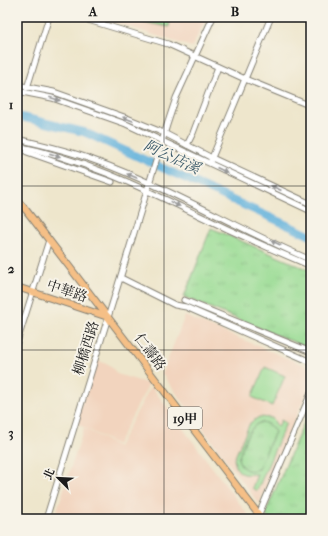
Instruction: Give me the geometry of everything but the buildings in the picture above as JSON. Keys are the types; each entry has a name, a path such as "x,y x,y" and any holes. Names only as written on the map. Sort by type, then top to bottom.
{"main road":[{"name":"仁壽路","path":"17,200 260,517"},
{"name":"中華路","path":"17,287 108,318"}],"street":[{"path":"26,92 50,17"},
{"path":"78,17 168,44 245,79 311,106"},
{"name":"柳橋西路","path":"46,519 121,278 164,133 176,98 213,17"},
{"path":"209,164 271,17"},
{"path":"187,145 193,133 218,66"},
{"path":"17,85 54,92 164,133 212,158 311,204"},
{"path":"17,91 52,98 126,124 311,211"},
{"path":"17,139 71,152 150,181 217,216 311,260"},
{"path":"17,146 42,151 95,168 147,190 213,222 311,266"},
{"path":"28,152 112,182"},
{"path":"213,222 217,216"},
{"path":"254,241 257,235"},
{"path":"17,342 19,330 33,292 49,240"},
{"path":"121,278 176,305 186,307 311,362"},
{"path":"184,300 311,352"},
{"path":"255,338 258,330"},
{"path":"260,517 311,393"}],"shaded area":[{"path":"112,17 207,17 192,47 111,21"},
{"path":"185,316 311,368 311,382 259,504 162,374"},
{"path":"95,359 111,366 117,374 149,384 117,445 76,423"},
{"path":"151,386 251,519 54,519 84,428 118,447"}],"green space":[{"path":"144,17 171,17 169,27 143,22"},
{"path":"211,228 311,271 311,349 184,297"},
{"path":"265,367 285,376 272,406 252,397"},
{"path":"311,406 311,519 269,519 265,514"},
{"path":"259,417 272,418 278,427 281,420 286,423 257,491 252,488 257,474 242,473 237,469 234,459 250,423","holes":["263,422 269,425 275,432 258,469 251,471 243,468 238,459 252,428"]},
{"path":"261,422 269,425 275,432 258,469 251,471 246,470 238,459 252,428"}],"waterway":[{"name":"阿公店溪","path":"17,116 84,132 311,236"}]}
